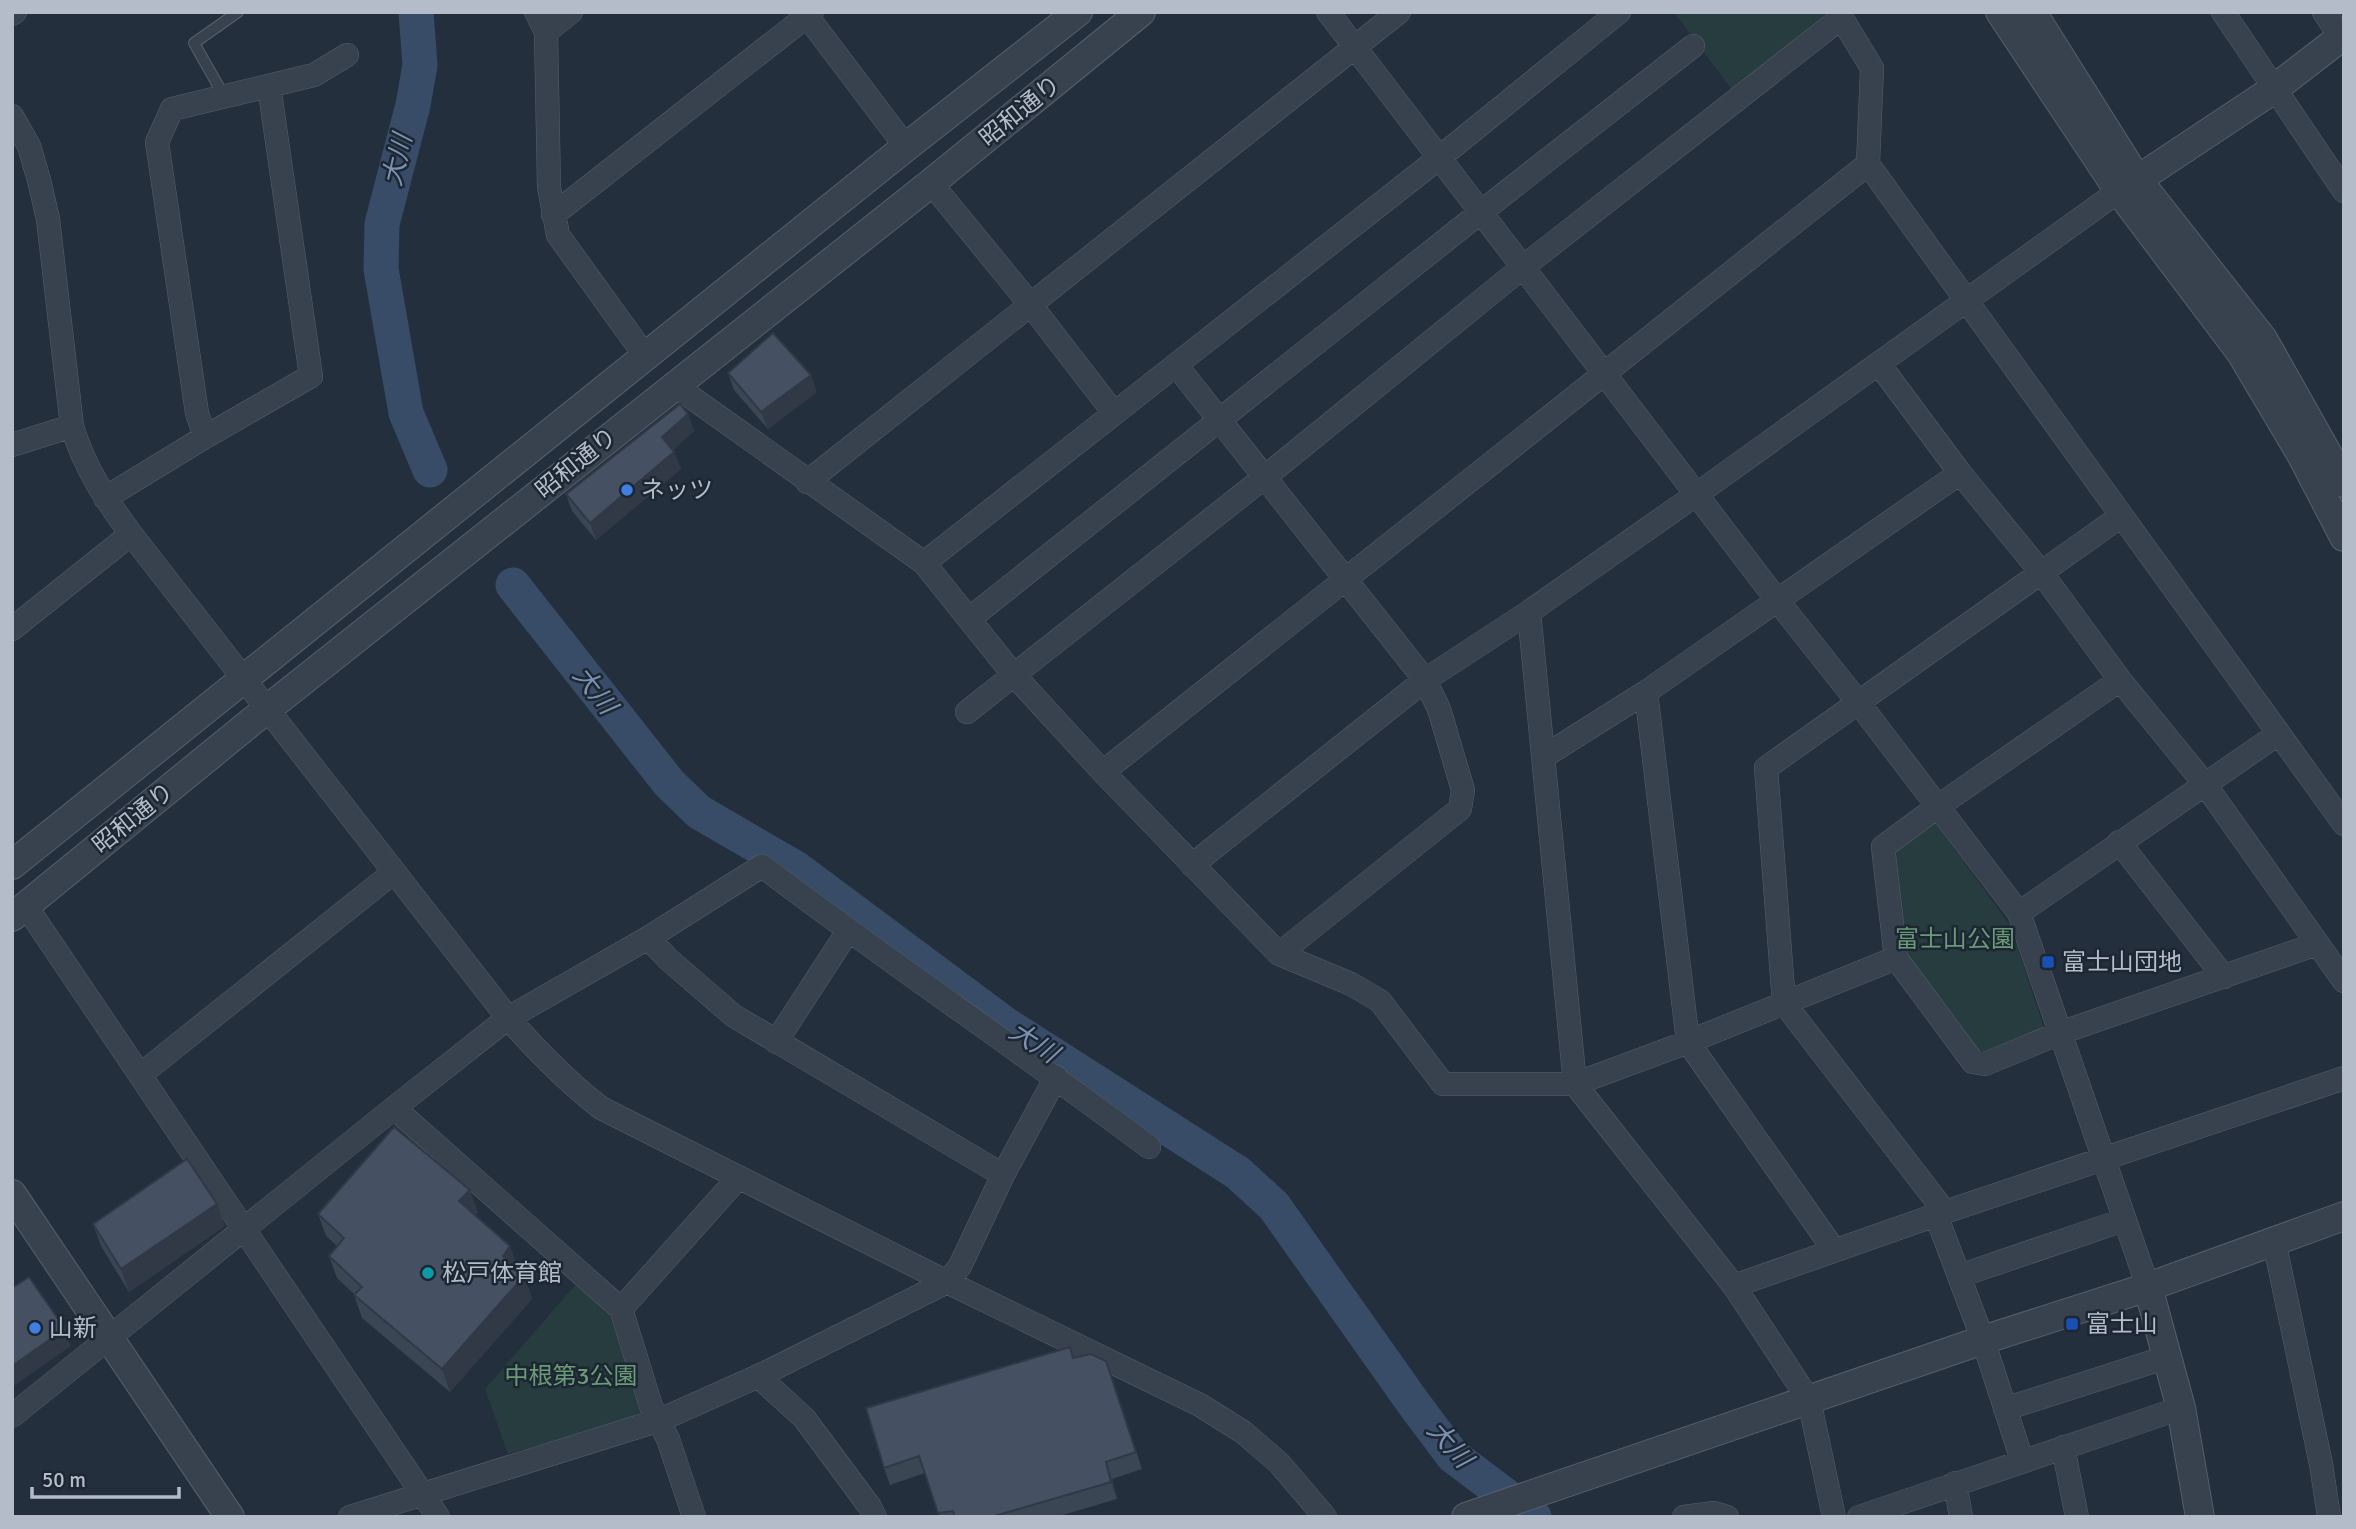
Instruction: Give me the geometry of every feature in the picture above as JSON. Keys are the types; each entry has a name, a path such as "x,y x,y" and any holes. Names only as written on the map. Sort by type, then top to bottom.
{"street":[{"path":"571,12 541,22 549,187 553,215 558,235 646,357"},
{"name":"昭和通り","path":"12,865 1078,12"},
{"name":"昭和通り","path":"19,911 267,709 931,183 1142,12"},
{"path":"1328,12 2019,913 2148,1287 2181,1408 2200,1517"},
{"path":"807,482 1399,12"},
{"path":"924,563 1439,158 1619,12"},
{"path":"2000,12 2128,185 2241,353 2302,456 2344,537"},
{"path":"2032,12 2128,185 2263,340 2344,483"},
{"path":"2224,12 2344,191"},
{"path":"1192,865 1426,680 1530,612 2128,185 2274,89 2343,38 2324,12"},
{"path":"553,215 808,13 906,147"},
{"path":"967,712 1266,476 1840,15 1872,68 1868,164 2344,824"},
{"path":"969,619 1693,46"},
{"path":"205,437 197,414 158,142 172,109 314,75 347,55"},
{"path":"105,498 311,376 269,86"},
{"path":"12,116 29,146 48,219 72,426 79,450 105,498 508,1018 544,1059 573,1087 601,1108 947,1282 1200,1405 1243,1432 1279,1463 1325,1517"},
{"path":"1103,772 1868,164"},
{"path":"931,183 1030,304 1114,413"},
{"path":"1880,364 1960,473 2041,572 2120,680 2204,783 2344,981"},
{"path":"1176,365 1426,680 1439,709 1463,790 1460,809 1279,954"},
{"path":"674,385 924,563 1013,674 1103,772 1279,954 1351,984 1380,1001 1443,1084 1575,1084 1688,1042 1896,958"},
{"path":"12,445 72,426"},
{"path":"1543,757 1646,692 1960,473"},
{"path":"2022,1460 1940,1213 1784,1003 1766,768 2121,516"},
{"path":"12,629 131,534"},
{"path":"1530,612 1575,1084 1734,1286 1809,1400 1834,1517"},
{"path":"2120,680 1883,846 1896,958 1973,1062 1985,1064 2060,1033 2316,944"},
{"path":"1646,692 1688,1042 1834,1250"},
{"path":"2019,913 2278,734"},
{"path":"2119,842 2224,976"},
{"path":"12,1416 508,1018 648,938 762,866 1149,1147"},
{"path":"140,1075 394,872"},
{"path":"19,911 140,1075 438,1517"},
{"path":"776,1042 848,930"},
{"path":"648,938 668,959 734,1016 1003,1175"},
{"path":"350,1517 660,1420 758,1376 947,1282 960,1266 1003,1175 1056,1077"},
{"path":"1734,1286 1940,1213 2344,1078"},
{"path":"394,1108 621,1308 651,1406 660,1420 694,1517"},
{"path":"621,1308 739,1177"},
{"path":"12,1194 230,1517"},
{"path":"1466,1517 1983,1340 2148,1287 2344,1216"},
{"path":"1959,1276 2124,1220"},
{"path":"2274,1241 2321,1464 2329,1517"},
{"path":"2005,1409 2167,1357"},
{"path":"758,1376 804,1418 875,1517"},
{"path":"1859,1517 2181,1408"},
{"path":"2063,1447 2077,1517"},
{"path":"1955,1483 1961,1517"},
{"path":"1684,1517 1714,1513 1727,1517"}],"lane":[{"path":"224,96 194,43 238,12"}],"green space":[{"path":"1674,12 1828,12 1732,90"},
{"name":"富士山公園","path":"1933,820 2010,925 2045,1031 1979,1059 1902,955 1889,850"},
{"name":"中根第3公園","path":"576,1284 610,1316 644,1415 508,1454 485,1389"}],"building":[{"path":"773,333 811,375 761,412 728,373"},
{"path":"680,404 688,414 662,437 674,452 590,523 566,494"},
{"name":"松戸体育館","path":"394,1127 470,1190 459,1201 510,1246 503,1256 524,1276 442,1369 354,1295 362,1287 329,1256 344,1238 318,1214"},
{"path":"187,1159 217,1204 121,1269 93,1224"},
{"name":"山新","path":"29,1277 65,1329 12,1366 12,1288"},
{"path":"1070,1347 1073,1358 1091,1354 1106,1361 1136,1452 1106,1462 1111,1482 991,1517 955,1517 953,1511 938,1513 919,1456 884,1468 866,1408"}],"waterway":[{"name":"大川","path":"416,12 420,65 413,105 382,224 381,269 406,413 430,470"},
{"name":"大川","path":"513,585 669,783 699,812 797,869 1005,1024 1238,1173 1274,1206 1453,1456 1534,1517"}],"place":[{"name":"ネッツ","path":"627,490"},
{"name":"富士山団地","path":"2048,962"},
{"name":"松戸体育館","path":"428,1273"},
{"name":"富士山","path":"2072,1324"},
{"name":"山新","path":"35,1328"}]}
